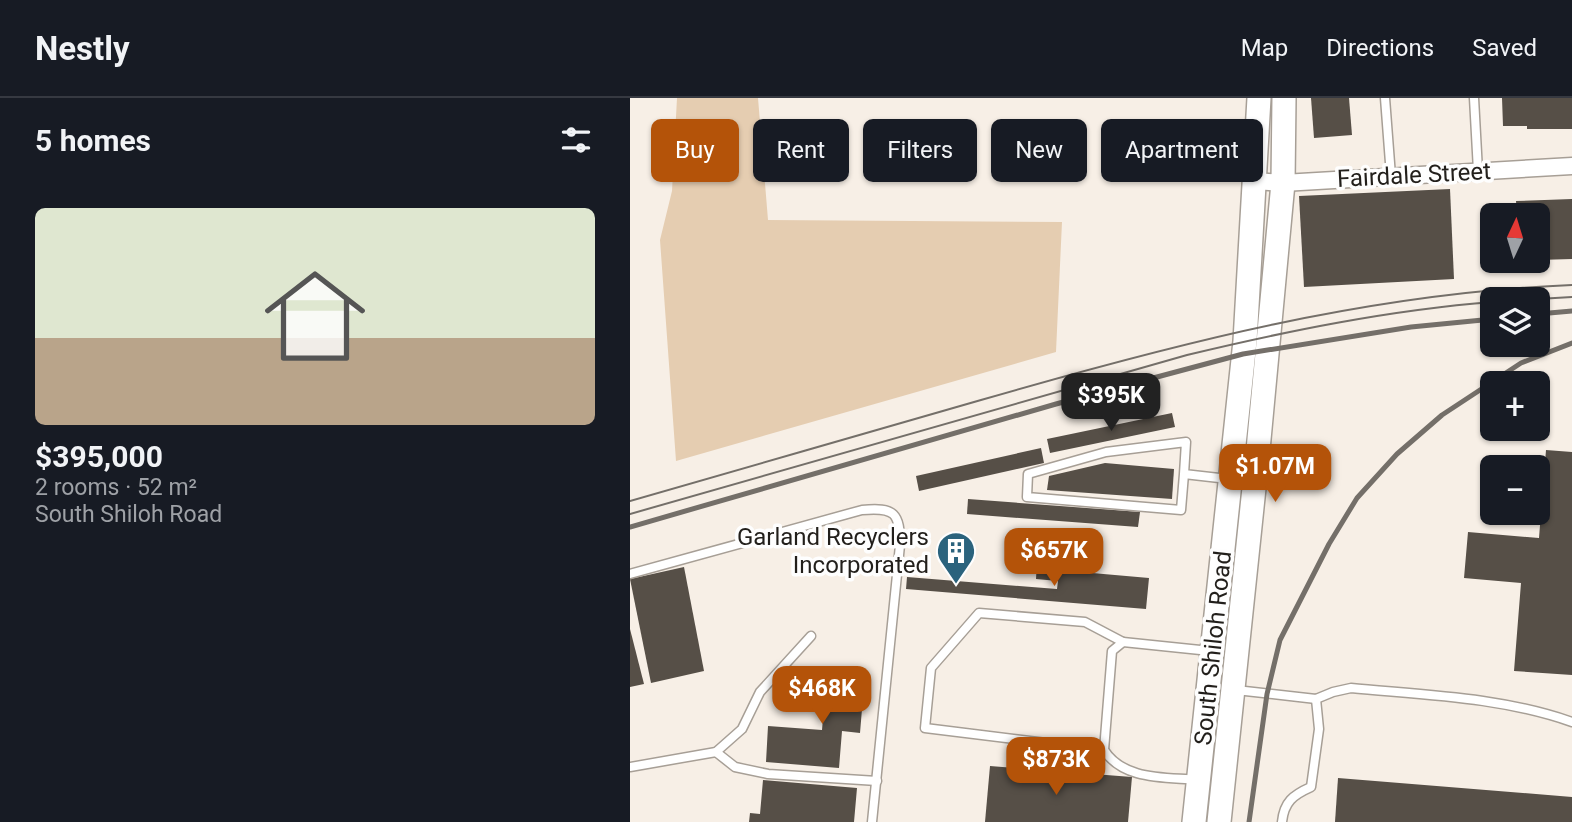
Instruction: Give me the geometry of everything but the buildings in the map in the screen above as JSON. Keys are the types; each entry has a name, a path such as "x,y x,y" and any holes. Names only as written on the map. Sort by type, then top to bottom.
{"main road":[{"name":"South Shiloh Road","path":"1258,119 1259,98"},
{"name":"South Shiloh Road","path":"1219,822 1283,183 1284,98"},
{"name":"South Shiloh Road","path":"1195,822 1245,341 1256,182"}],"street":[{"name":"Fairdale Street","path":"1263,182 1283,183 1572,166"}],"lane":[{"path":"1385,98 1391,176"},
{"path":"1474,98 1479,172"},
{"path":"1186,442 1184,474 1181,510 1027,497 1028,474 1106,452 1186,442"},
{"path":"1184,474 1231,479"},
{"path":"630,574 862,510 884,508 895,514 900,526 900,545 872,822"},
{"path":"1104,750 925,728 931,668 979,613 1086,622 1123,642 1213,652"},
{"path":"630,767 716,752 742,729 760,692 811,636"},
{"path":"1123,642 1112,651 1104,750 1112,762 1133,773 1199,781"},
{"path":"1233,690 1316,699 1333,691 1351,688 1460,698 1548,714 1572,722"},
{"path":"1282,822 1284,807 1294,795 1311,787 1319,729 1316,699"},
{"path":"716,752 735,767 768,774 877,781"}],"shaded area":[{"path":"677,98 758,98 760,119 753,119 753,182 765,182 768,220 1062,222 1056,352 676,461 660,240 672,182 739,182 739,119 676,119"}],"tram line":[{"path":"630,501 1054,379 1200,341 1347,310 1421,298 1572,285"},
{"path":"1550,298 1572,297"},
{"path":"630,514 1187,355 1339,323 1416,310 1480,303"}],"railway":[{"path":"1550,313 1572,311"},
{"path":"630,527 1056,404 1243,354 1411,327 1480,320"},
{"path":"1249,822 1267,694 1280,640 1329,544 1357,498 1397,454 1442,415 1521,363 1572,343"}],"place":[{"name":"Garland Recyclers Incorporated","path":"956,585"}]}
